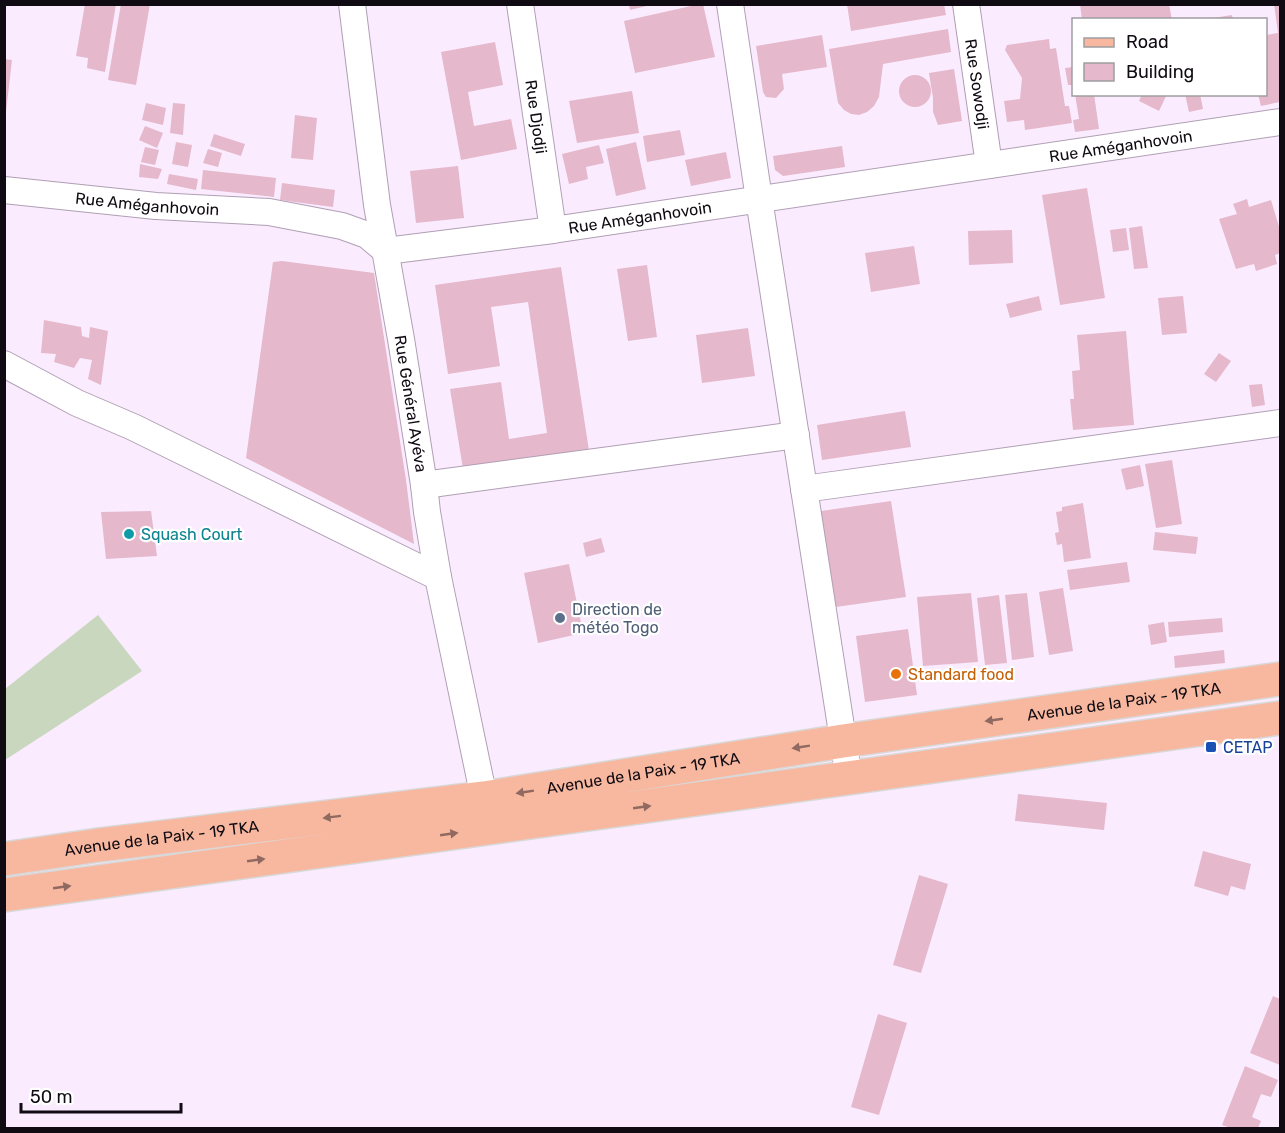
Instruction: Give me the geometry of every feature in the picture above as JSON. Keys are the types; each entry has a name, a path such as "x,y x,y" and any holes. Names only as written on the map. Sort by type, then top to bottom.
{"main road":[{"name":"Avenue de la Paix - 19 TKA","path":"4,859 484,798 843,741 1281,679"},
{"name":"Avenue de la Paix - 19 TKA","path":"4,895 1281,718"}],"street":[{"name":"Rue Général Ayéva","path":"352,4 377,205 427,512 438,577 484,798"},
{"name":"Rue Djodji","path":"520,4 553,230"},
{"path":"730,4 849,778"},
{"name":"Rue Sowodji","path":"966,4 989,165"},
{"name":"Rue Améganhovoin","path":"4,190 156,206 269,212 342,226 367,235 386,251 553,230 1281,122"},
{"path":"4,364 77,403 438,577"},
{"path":"804,489 1281,423"},
{"path":"424,485 796,435"}],"green space":[{"path":"98,615 142,671 5,760 5,689"}],"building":[{"path":"85,4 116,4 105,72 87,68 88,58 76,56"},
{"path":"121,4 150,4 136,85 108,80"},
{"path":"629,4 651,4 651,5 630,10"},
{"path":"703,4 715,57 635,73 624,21"},
{"path":"847,4 944,4 946,15 851,31"},
{"path":"1080,4 1169,4 1172,18 1082,18"},
{"path":"1274,4 1280,4 1280,102 1261,106 1258,96 1267,96 1267,35 1278,33"},
{"path":"1232,15 1233,18 1213,18"},
{"path":"948,29 951,52 883,64 879,97 867,112 859,115 851,114 838,103 829,49"},
{"path":"822,35 827,67 782,74 784,89 776,98 766,97 763,92 756,46"},
{"path":"1049,39 1050,49 1056,48 1065,106 1069,106 1072,123 1025,130 1024,120 1007,122 1004,101 1020,99 1022,78 1005,50 1007,45"},
{"path":"495,42 503,85 468,92 474,126 511,119 517,149 461,160 441,52"},
{"path":"4,59 12,60 6,112 4,112"},
{"path":"1072,67 1072,85 1068,85 1065,68"},
{"path":"954,69 962,121 938,125 933,112 929,73"},
{"path":"915,75 926,80 931,91 926,102 915,107 904,102 899,91 904,80"},
{"path":"632,91 639,133 577,143 569,101"},
{"path":"1075,96 1094,96 1099,129 1075,132 1073,120 1079,119"},
{"path":"1141,96 1166,96 1159,111 1139,101"},
{"path":"1185,96 1200,96 1203,109 1189,112"},
{"path":"146,103 166,108 163,125 142,120"},
{"path":"173,103 185,104 183,135 170,133"},
{"path":"295,115 317,118 313,160 291,158"},
{"path":"145,126 163,133 157,148 139,140"},
{"path":"680,130 685,155 647,162 643,136"},
{"path":"214,134 245,144 241,156 210,146"},
{"path":"176,142 192,145 188,167 172,164"},
{"path":"636,142 646,189 616,196 606,149"},
{"path":"599,145 604,163 586,167 588,179 569,184 562,154"},
{"path":"842,146 845,167 783,176 775,170 773,156"},
{"path":"145,147 159,150 155,165 141,162"},
{"path":"208,149 222,153 218,167 203,163"},
{"path":"726,152 731,178 691,186 685,160"},
{"path":"140,164 162,169 158,179 139,177"},
{"path":"458,166 464,218 416,223 410,171"},
{"path":"203,170 276,178 274,197 201,189"},
{"path":"169,174 198,179 196,190 167,184"},
{"path":"282,183 335,190 333,207 280,200"},
{"path":"1087,188 1105,298 1060,305 1042,195"},
{"path":"1247,199 1249,207 1271,200 1280,230 1280,253 1275,255 1277,264 1256,271 1254,264 1236,269 1219,219 1237,214 1233,204"},
{"path":"1142,226 1148,268 1134,269 1129,228"},
{"path":"1126,228 1129,250 1113,252 1110,230"},
{"path":"1012,230 1013,263 969,265 968,231"},
{"path":"914,246 920,284 871,292 865,253"},
{"path":"282,261 374,273 414,544 246,458 273,262"},
{"path":"647,265 657,337 628,341 617,269"},
{"path":"561,267 589,451 463,469 450,389 501,382 509,439 547,433 528,302 491,307 500,366 448,374 435,285"},
{"path":"1039,296 1042,310 1010,318 1006,304"},
{"path":"1183,296 1187,333 1162,335 1158,298"},
{"path":"44,320 81,327 82,336 89,338 90,327 108,331 101,385 88,379 92,360 80,358 74,368 54,362 56,354 41,353"},
{"path":"748,328 755,376 702,383 696,335"},
{"path":"1126,331 1134,425 1073,430 1070,399 1074,399 1072,371 1080,370 1077,335"},
{"path":"1219,353 1231,361 1216,382 1204,374"},
{"path":"1262,384 1265,405 1252,407 1249,385"},
{"path":"905,411 911,447 822,460 817,425"},
{"path":"1172,460 1182,524 1156,528 1145,464"},
{"path":"1140,465 1144,486 1126,490 1121,469"},
{"path":"891,501 906,597 836,607 821,511"},
{"path":"1083,503 1091,558 1064,562 1062,544 1057,545 1055,533 1059,532 1056,512 1062,511 1062,507"},
{"name":"Squash Court","path":"151,511 157,556 106,559 101,512"},
{"path":"1155,532 1198,537 1196,554 1153,550"},
{"path":"601,538 605,552 586,557 583,543"},
{"path":"1127,562 1130,582 1070,590 1067,570"},
{"path":"569,564 583,633 538,643 524,573"},
{"path":"1063,588 1073,651 1049,655 1039,592"},
{"path":"971,593 978,662 923,666 917,597"},
{"path":"1027,593 1034,657 1012,660 1005,595"},
{"path":"999,595 1007,663 985,665 977,598"},
{"path":"1222,618 1223,632 1169,637 1168,622"},
{"path":"1164,622 1167,642 1151,645 1148,625"},
{"path":"908,629 917,695 865,702 856,636"},
{"path":"1224,650 1225,663 1175,668 1174,656"},
{"path":"1018,794 1107,803 1104,830 1015,821"},
{"path":"1203,851 1251,864 1245,890 1231,886 1228,896 1194,886"},
{"path":"919,875 948,884 921,973 893,965"},
{"path":"1273,996 1280,999 1280,1065 1250,1053"},
{"path":"878,1014 907,1023 879,1115 851,1107"},
{"path":"1245,1066 1278,1080 1271,1097 1261,1094 1252,1117 1261,1121 1258,1128 1231,1128 1222,1125"}],"place":[{"name":"Squash Court","path":"129,534"},
{"name":"Direction de météo Togo","path":"560,618"},
{"name":"Standard food","path":"896,674"},
{"name":"CETAP","path":"1211,747"}]}
